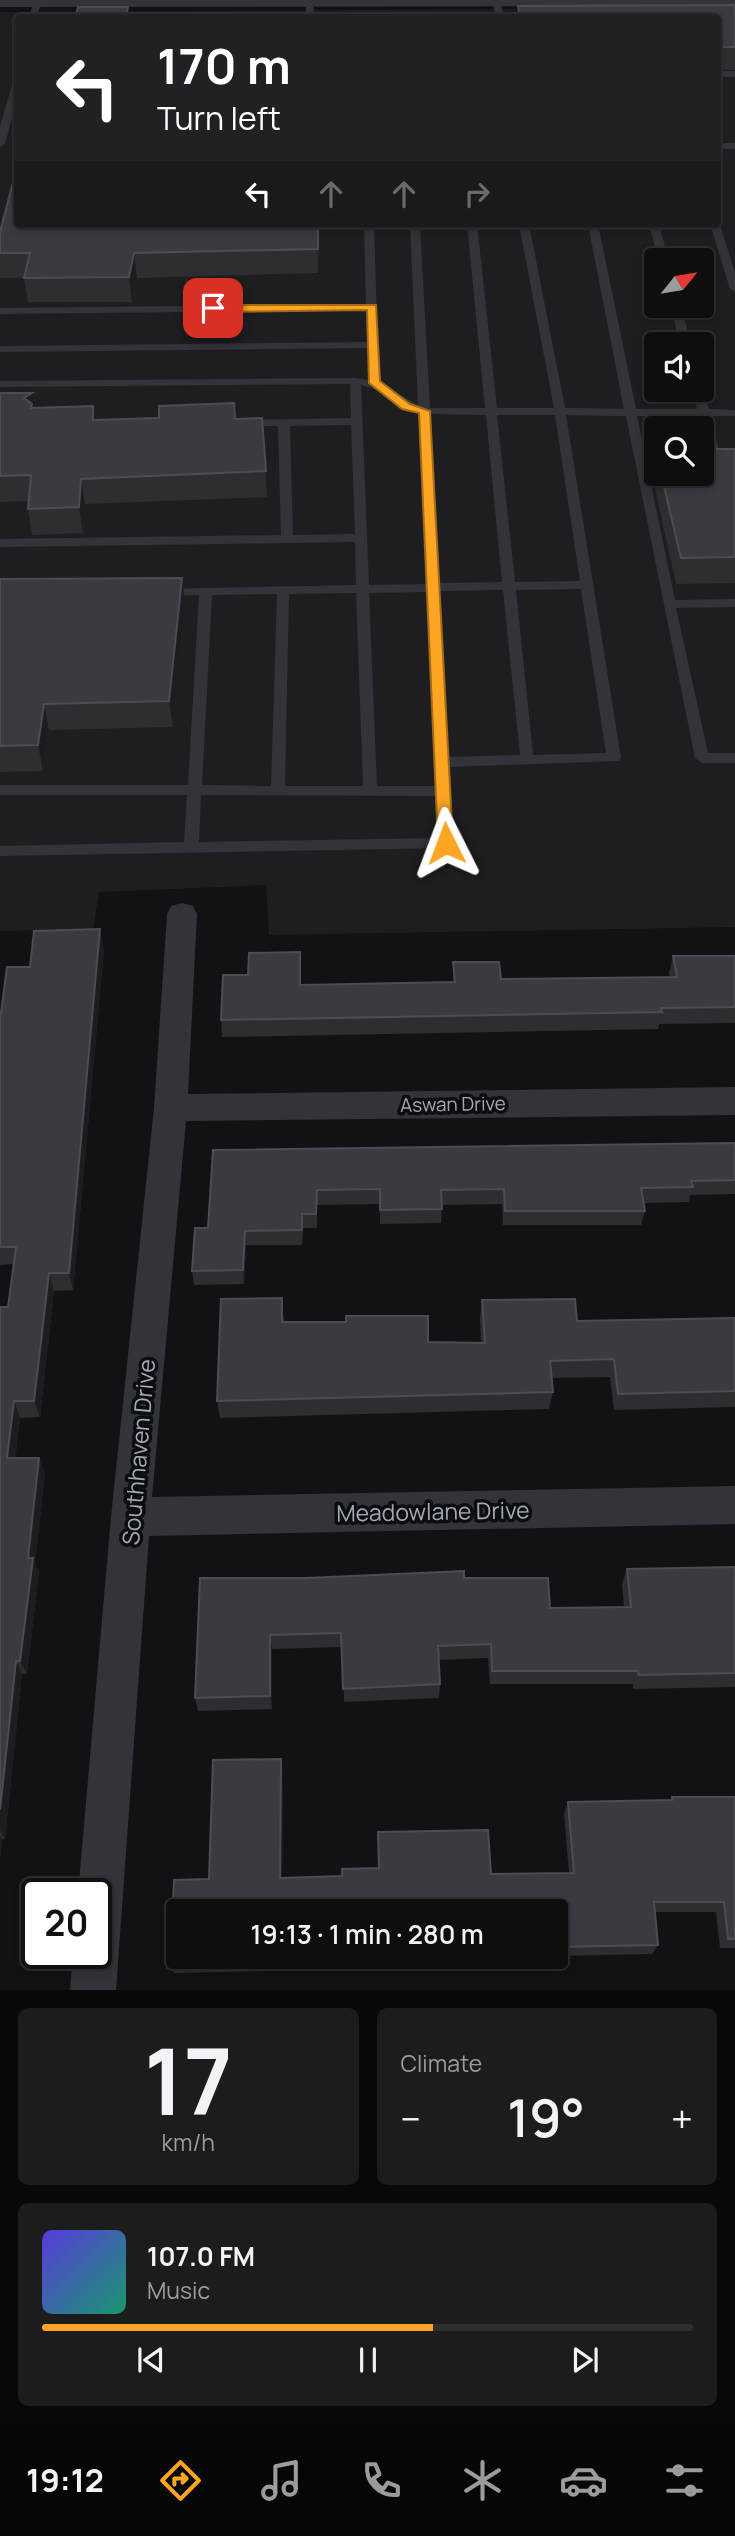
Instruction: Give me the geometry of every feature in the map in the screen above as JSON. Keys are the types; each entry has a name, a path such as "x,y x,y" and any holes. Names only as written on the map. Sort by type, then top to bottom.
{"street":[{"path":"0,2 35,10 310,10 498,9 559,1 735,1"},
{"name":"Southhaven Drive","path":"93,1990 131,1517 171,1108 182,914"},
{"name":"Aswan Drive","path":"171,1108 735,1101"},
{"name":"Meadowlane Drive","path":"131,1517 735,1505"}],"lane":[{"path":"0,144 14,83"},
{"path":"369,228 374,383"},
{"path":"0,851 446,843 415,228"},
{"path":"472,228 527,760"},
{"path":"441,762 614,758 561,412 525,228"},
{"path":"594,228 629,412 702,758 735,758"},
{"path":"655,228 660,248"},
{"path":"716,228 735,289"},
{"path":"0,311 372,307"},
{"path":"0,349 373,345"},
{"path":"355,381 370,788"},
{"path":"0,384 355,381 374,383 387,388 406,406 424,411 735,413"},
{"path":"701,402 718,468"},
{"path":"229,423 356,421"},
{"path":"284,422 288,539"},
{"path":"714,468 735,468"},
{"path":"0,543 361,538"},
{"path":"151,592 588,585"},
{"path":"278,788 283,589"},
{"path":"191,848 206,591"},
{"path":"669,604 735,603"},
{"path":"0,790 370,788 443,791"}],"shaded area":[{"path":"735,8 735,927 269,935 266,885 99,892 93,929 0,931 0,12"}],"building":[{"path":"735,5 735,47 721,47 721,14 519,14 518,6"},
{"path":"78,7 128,7 127,14 76,14"},
{"path":"14,178 14,228 318,228 318,249 134,253 129,277 24,278 30,253 0,253 0,232"},
{"path":"0,393 32,393 24,398 32,404 31,408 93,406 93,420 159,418 159,406 234,403 235,419 262,418 266,471 81,479 79,507 28,509 31,475 0,476"},
{"path":"714,449 735,449 735,557 681,558 664,486 714,486"},
{"path":"182,578 169,701 44,704 38,745 0,746 0,579"},
{"path":"100,929 69,1273 49,1273 34,1401 14,1401 7,1458 39,1458 28,1558 33,1558 20,1661 16,1661 0,1810 0,1307 8,1307 16,1247 0,1247 0,1013 7,967 30,967 34,931"},
{"path":"300,952 300,985 455,982 453,962 499,962 501,979 677,977 673,956 735,956 735,1007 661,1008 662,1012 221,1020 223,975 248,975 249,953"},
{"path":"735,1143 735,1180 691,1181 693,1187 641,1188 645,1211 505,1211 504,1189 441,1190 442,1209 380,1210 380,1189 317,1190 316,1214 302,1214 302,1230 245,1231 243,1270 192,1271 195,1228 208,1228 213,1150"},
{"path":"282,1298 282,1322 346,1322 346,1316 428,1316 428,1342 485,1343 482,1300 575,1299 577,1321 735,1318 735,1391 618,1394 614,1359 550,1361 553,1392 217,1401 221,1299"},
{"path":"735,1567 735,1673 639,1675 638,1671 492,1671 491,1644 438,1646 440,1684 343,1689 341,1633 270,1635 270,1696 195,1698 200,1578 307,1578 464,1571 464,1578 548,1578 550,1608 631,1607 627,1569"},
{"path":"281,1759 280,1878 342,1876 342,1869 379,1868 378,1832 488,1830 491,1874 574,1873 568,1802 735,1797 735,1939 728,1939 724,1902 654,1902 658,1945 568,1947 568,1899 173,1899 174,1880 209,1879 213,1760"}],"route":[{"path":"213,308 372,307 374,383 387,388 394,398 406,406 424,411 446,843"}]}
